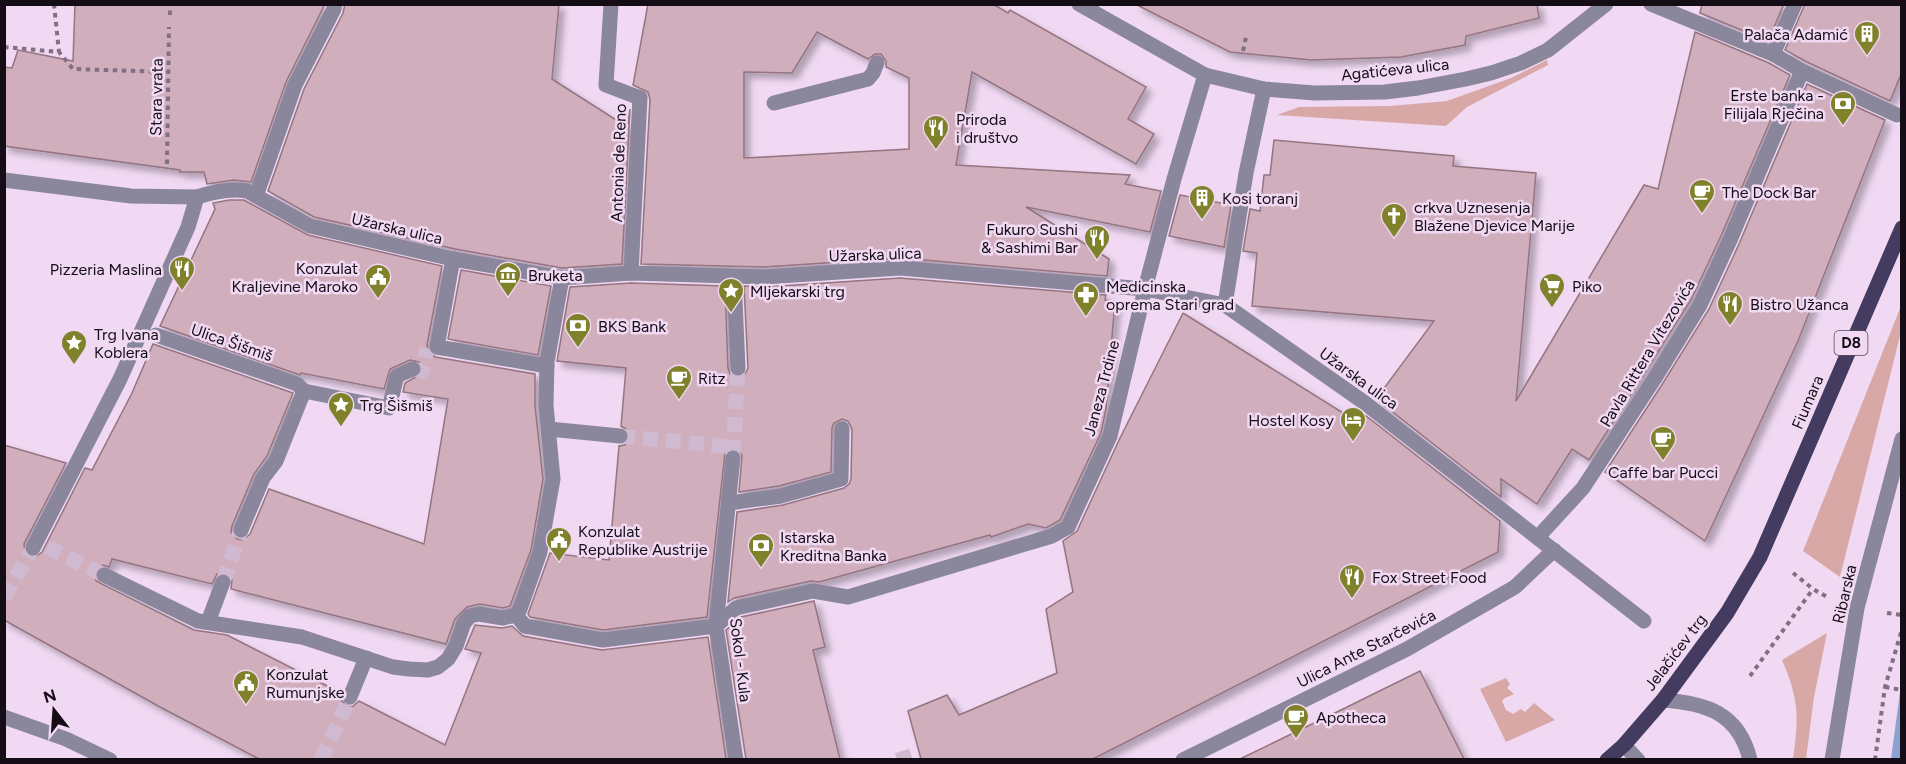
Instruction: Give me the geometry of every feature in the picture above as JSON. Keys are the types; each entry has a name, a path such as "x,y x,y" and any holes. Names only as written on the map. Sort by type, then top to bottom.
{"main road":[{"name":"Fiumara","path":"1760,557 1902,228"},
{"name":"Jelačićev trg","path":"1607,759 1624,745 1663,700 1727,613 1760,557"}],"street":[{"path":"256,196 296,85 335,4"},
{"name":"Antonia de Reno","path":"611,4 606,85 640,98 632,273"},
{"name":"Agatićeva ulica","path":"1079,4 1205,75 1264,89 1315,93 1385,92 1466,79 1521,63 1548,50 1606,4"},
{"path":"1651,4 1773,54 1802,71 1897,115"},
{"path":"1773,54 1795,4"},
{"path":"774,103 868,79 877,63"},
{"name":"Pavla Rittera Vitezovića","path":"1538,537 1583,488 1700,305 1802,71"},
{"name":"Janeza Trdine","path":"716,626 736,608 813,591 848,597 1052,536 1068,527 1110,436 1145,288 1205,75"},
{"path":"1225,304 1246,173 1264,89"},
{"path":"4,180 131,196 204,195 120,379 39,545"},
{"name":"Užarska ulica","path":"204,195 237,189 247,191 310,226 453,259 562,278 632,273 764,278 900,268 1145,288 1225,304 1365,403 1538,537"},
{"path":"453,259 432,348 547,364"},
{"path":"734,277 738,369"},
{"path":"104,575 198,621 302,637 393,667 428,670 438,667 448,659 456,646 464,622 470,616 479,614 503,618 516,615 540,552 553,479 546,405 547,364 562,278"},
{"name":"Ulica Šišmiš","path":"156,335 300,388 389,408 397,376 413,369"},
{"path":"241,530 263,478 276,461 300,388"},
{"path":"549,429 620,436"},
{"path":"729,503 781,496 842,479 842,429"},
{"name":"Ribarska","path":"1832,759 1857,608 1902,439"},
{"name":"Sokol - Kula","path":"733,458 716,626 736,759"},
{"path":"1538,537 1644,621"},
{"name":"Ulica Ante Starčevića","path":"1183,759 1407,649 1515,587 1554,550"},
{"path":"208,622 224,582"},
{"path":"516,615 525,626 603,640 716,626"},
{"path":"350,697 366,658"},
{"path":"1663,700 1684,701 1705,706 1725,717 1740,733 1750,759"},
{"path":"4,717 66,739 110,759"},
{"path":"1624,745 1638,759"}],"path":[{"path":"54,4 59,52 73,69 170,72"},
{"path":"170,4 170,15"},
{"name":"Stara vrata","path":"167,168 169,27"},
{"path":"4,47 59,52"},
{"path":"1793,573 1813,589 1835,601"},
{"path":"1750,676 1813,589"},
{"path":"1875,759 1885,687 1902,629"},
{"path":"1885,687 1902,690"}],"shaded area":[{"path":"1547,60 1548,65 1467,107 1446,126 1277,115 1299,107 1390,106 1447,101 1511,78"},
{"path":"1901,306 1901,332 1840,577 1803,551"},
{"path":"1827,633 1814,697 1806,759 1793,759 1797,720 1795,698 1782,660"},
{"path":"1506,678 1510,684 1507,688 1514,694 1502,701 1506,710 1513,714 1521,709 1525,712 1534,703 1555,720 1506,742 1480,689"}],"water":[{"path":"1901,685 1901,759 1891,759"}],"building":[{"path":"75,4 325,4 286,82 251,182 234,180 207,184 204,172 180,172 180,170 4,146 4,67 12,68 18,50 73,61"},
{"path":"345,4 559,4 552,79 627,127 630,109 622,264 562,268 455,249 314,217 268,191 304,89 343,13"},
{"path":"648,4 993,4 1008,13 1010,10 1146,87 1128,119 1154,134 1136,164 972,72 956,165 1130,175 1125,184 1161,191 1150,232 1026,207 1109,259 1107,276 901,258 764,267 641,264 650,99 648,92 633,85","holes":["817,32 868,59 875,54 881,54 886,61 886,67 909,78 909,149 744,158 744,72 792,73"]},
{"path":"1135,4 1537,4 1539,18 1466,36 1465,45 1401,57 1311,60 1230,52"},
{"path":"1702,4 1784,4 1768,41 1700,13"},
{"name":"Palača Adamić","path":"1805,4 1902,4 1902,72 1890,101 1785,50"},
{"path":"1695,32 1769,63 1790,75 1691,300 1589,460 1572,449 1537,504 1501,479 1501,497 1376,399 1434,321 1252,306 1257,253 1243,251 1250,209 1260,211 1264,175 1270,175 1274,140 1454,156 1453,166 1536,173 1516,401 1644,185 1658,189"},
{"path":"1807,84 1885,120 1798,341 1705,541 1605,472 1709,309"},
{"name":"Kosi toranj","path":"1180,195 1231,205 1224,247 1169,236"},
{"path":"244,200 308,235 442,266 427,345 430,354 435,357 535,374 535,406 543,479 531,550 510,606 503,608 480,604 467,607 455,619 446,644 231,589 232,580 226,573 217,574 212,584 112,559 109,567 103,565 96,570 94,575 96,581 194,630 227,635 341,693 340,699 346,706 352,707 359,701 445,745 481,653 465,649 475,625 502,628 512,626 523,636 602,650 708,637 726,759 259,759 4,620 4,445 66,463 24,544 25,554 34,558 42,552 85,468 92,470 132,393 153,344 293,393 267,456 254,474 232,526 231,532 237,539 243,540 250,534 269,489 424,544 448,399 403,392 405,383 421,374 423,369 419,362 410,360 390,369 384,389 301,373 300,375 160,326 215,209 213,203"},
{"path":"461,270 551,286 538,355 448,339"},
{"path":"900,278 1106,295 1105,300 1115,301 1106,409 1101,433 1060,520 1046,528 1028,524 991,537 990,535 819,582 811,581 734,598 728,602 737,512 783,505 844,488 849,484 852,429 848,421 842,419 834,423 832,428 831,472 779,486 739,492 742,455 733,448 725,453 707,617 603,630 530,617 528,614 550,553 609,560 619,446 625,445 630,438 629,431 621,426 626,368 557,361 570,287 631,283 725,286 728,368 730,374 738,378 744,376 748,368 744,286 765,287"},
{"path":"1183,313 1351,418 1353,415 1361,421 1365,415 1500,521 1498,552 1093,759 921,759 908,711 947,695 959,715 1057,673 1046,609 1073,592 1063,541 1077,531 1120,438"},
{"path":"814,601 825,647 813,650 840,759 746,759 726,630 741,617"},
{"path":"1420,671 1464,759 1240,759 1345,708"}],"tunnel":[{"path":"413,369 422,371 427,348"},
{"path":"733,455 738,368"},
{"path":"620,436 734,447"},
{"path":"223,582 241,530"},
{"path":"47,547 104,575"},
{"path":"4,597 33,548"},
{"path":"321,760 350,697"},
{"path":"902,751 905,760"}],"place":[{"name":"Palača Adamić","path":"1867,57"},
{"name":"Erste banka - Filijala Rječina","path":"1843,127"},
{"name":"Priroda i društvo","path":"936,151"},
{"name":"The Dock Bar","path":"1702,215"},
{"name":"Kosi toranj","path":"1202,221"},
{"name":"crkva Uznesenja Blažene Djevice Marije","path":"1394,239"},
{"name":"Fukuro Sushi & Sashimi Bar","path":"1097,261"},
{"name":"Pizzeria Maslina","path":"182,292"},
{"name":"Bruketa","path":"508,298"},
{"name":"Konzulat Kraljevine Maroko","path":"378,300"},
{"name":"Piko","path":"1552,309"},
{"name":"Mljekarski trg","path":"731,314"},
{"name":"Medicinska oprema Stari grad","path":"1086,318"},
{"name":"Bistro Užanca","path":"1730,327"},
{"name":"BKS Bank","path":"578,349"},
{"name":"Trg Ivana Koblera","path":"74,366"},
{"name":"Ritz","path":"679,401"},
{"name":"Trg Šišmiš","path":"341,428"},
{"name":"Hostel Kosy","path":"1353,443"},
{"name":"Caffe bar Pucci","path":"1663,462"},
{"name":"Konzulat Republike Austrije","path":"559,563"},
{"name":"Istarska Kreditna Banka","path":"761,569"},
{"name":"Fox Street Food","path":"1352,600"},
{"name":"Konzulat Rumunjske","path":"246,706"},
{"name":"Apotheca","path":"1296,740"}]}
